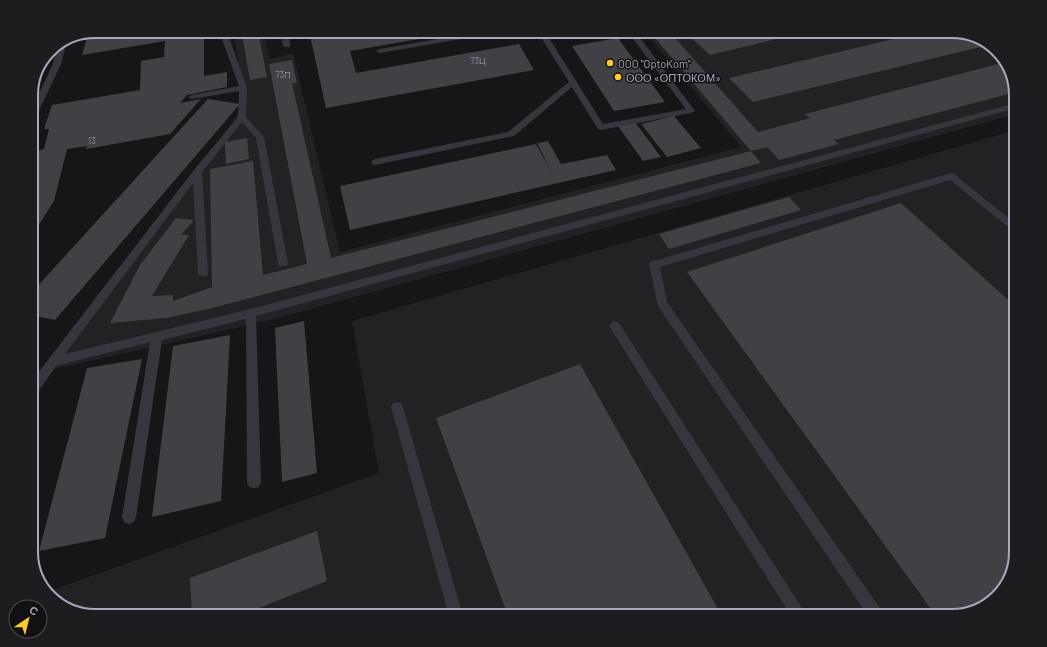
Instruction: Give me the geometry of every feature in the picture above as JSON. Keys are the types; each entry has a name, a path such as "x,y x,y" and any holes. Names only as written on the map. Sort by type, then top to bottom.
{"lane":[{"path":"38,382 197,172 242,117 243,88 225,38"},
{"path":"286,38 287,45"},
{"path":"380,51 455,38"},
{"path":"546,38 602,127 691,111 636,38"},
{"path":"38,103 57,64 61,50"},
{"path":"375,162 511,134 573,82"},
{"path":"192,97 243,88"},
{"path":"52,362 251,313 1009,107"},
{"path":"242,117 260,137 283,263"},
{"path":"197,172 203,273"},
{"path":"872,609 662,303 654,265 951,176 1009,223"},
{"path":"251,313 254,482"},
{"path":"615,326 796,609"},
{"path":"129,517 157,336"},
{"path":"397,407 454,609"}],"shaded area":[{"path":"234,38 265,38 270,59 293,53 340,252 741,147 650,38 959,38 974,42 990,52 999,63 1008,84 1009,116 271,320 50,370 241,110 243,88"},
{"path":"1009,132 1009,559 1005,574 997,587 987,597 974,605 959,609 88,609 73,605 52,590 379,473 352,321"}],"building":[{"path":"204,38 204,76 227,72 227,87 187,95 180,103 201,99 170,134 86,149 87,146 67,149 54,201 38,226 38,150 44,149 49,129 44,129 52,105 140,90 141,61 164,57 165,41 82,55 87,39"},
{"path":"243,38 259,38 267,77 250,80"},
{"path":"311,38 425,38 350,51 356,73 519,44 534,70 326,108"},
{"name":"OOO \"OptoKom\"","path":"618,38 665,102 614,111 572,46"},
{"path":"655,38 675,38 758,132 810,118 805,114 999,64 1008,84 1009,94 834,140 839,144 779,160 767,147 751,151"},
{"path":"691,38 780,38 710,55"},
{"path":"898,38 959,38 974,42 981,47 753,102 729,78"},
{"path":"292,60 297,83 292,83 331,258 751,151 761,163 212,308 166,318 110,323 140,265 176,218 194,220 181,235 189,235 152,296 173,295 173,301 212,287 210,169 253,161 263,275 307,264 269,64"},
{"path":"208,99 240,104 55,320 38,316 38,286"},
{"path":"674,116 701,148 667,157 641,124"},
{"path":"635,122 661,157 643,161 618,126"},
{"path":"247,138 249,159 226,164 225,142"},
{"path":"548,141 561,164 607,155 616,170 350,230 340,186 536,144 552,173 537,143"},
{"path":"789,197 801,210 669,249 659,234"},
{"path":"901,203 1009,301 1009,559 1005,574 997,587 987,597 974,605 959,609 931,609 687,272"},
{"path":"304,321 317,473 282,482 275,328"},
{"path":"230,335 221,501 152,517 173,346"},
{"path":"142,359 105,538 39,551 87,368"},
{"path":"580,364 718,609 505,609 436,418"},
{"path":"317,531 327,581 257,609 192,609 190,578"}],"place":[{"name":"OOO \"OptoKom\"","path":"610,63"},
{"name":"ООО «ОПТОКОМ»","path":"618,77"}]}
